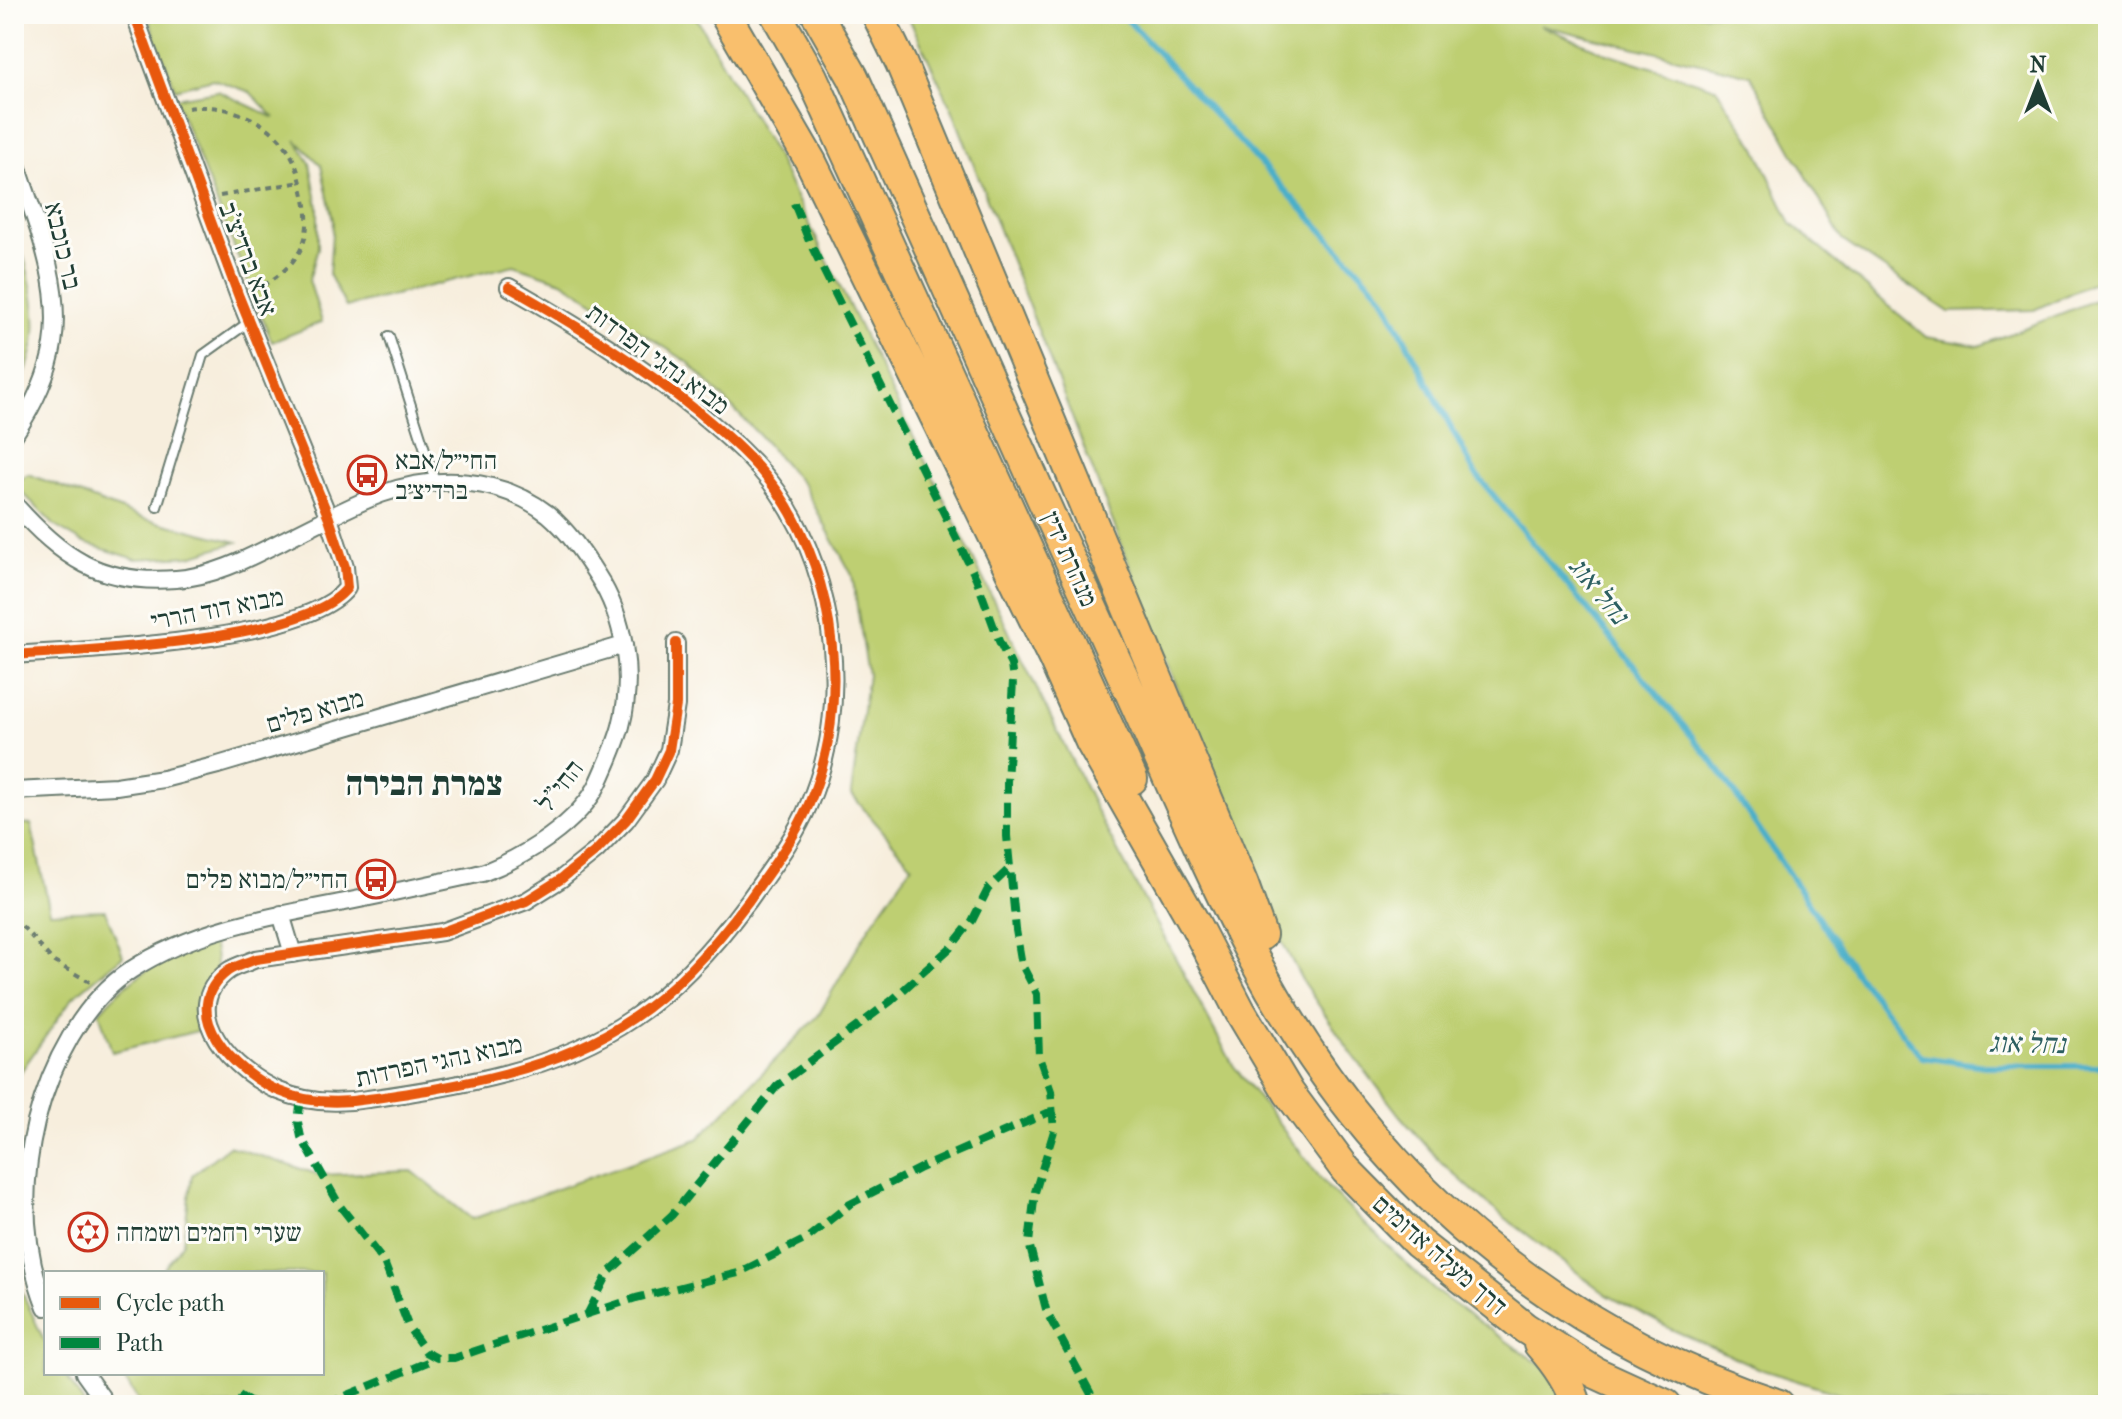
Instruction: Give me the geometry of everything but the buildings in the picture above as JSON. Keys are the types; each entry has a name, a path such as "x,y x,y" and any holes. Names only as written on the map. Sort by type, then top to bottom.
{"highway":[{"path":"725,14 811,162 1054,659 1091,742 1195,924"},
{"name":"מנהרת ידין","path":"776,14 815,85 1195,924"},
{"name":"מנהרת ידין","path":"817,14 853,77 1254,960 1339,1095"},
{"path":"877,14 907,78 1289,1002 1339,1095"},
{"name":"דרך מעלה אדומים","path":"1195,924 1240,1011 1289,1093 1346,1170 1418,1243 1525,1328 1596,1373 1666,1405"},
{"name":"דרך מעלה אדומים","path":"1339,1095 1363,1125 1448,1214 1495,1256 1549,1296 1662,1359 1728,1388 1779,1405"},
{"path":"1525,1328 1553,1359 1573,1393 1576,1405"}],"street":[{"name":"אבא ברדיצ'ב","path":"134,14 201,200 329,518"},
{"name":"בר כוכבא","path":"14,156 50,278 54,343 31,410 14,435"},
{"name":"מבוא נהגי הפרדות","path":"509,287 612,347 675,393 756,464 778,493 798,528 811,560 824,598 831,640 833,684 829,737 809,805 774,865 727,930 681,978 634,1018 588,1043 549,1060 494,1077 347,1102 319,1101 277,1091 233,1062 216,1042 208,1018 208,1003 214,986 228,971 256,959 394,941 456,927 526,901 596,851 626,820 655,780 669,750 676,705 676,643"},
{"name":"החי\"ל","path":"14,504 64,552 111,576 175,579 222,570 380,494 435,481 490,485 546,513 564,529 601,581 613,604 624,645 626,667 622,724 596,788 578,811 552,835 519,858 482,873 281,914 190,939 129,971 87,1013 56,1065 43,1097 26,1176 25,1219 32,1266 44,1301"},
{"name":"מבוא דוד הררי","path":"14,655 180,643 274,624 322,608 338,600 347,588 345,567 329,518"},
{"name":"מבוא פלים","path":"14,791 116,786 163,779 624,645"},
{"path":"281,914 293,954"},
{"path":"85,1375 107,1405"}],"lane":[{"path":"157,507 203,355 249,322"},
{"path":"389,336 435,481"}],"path":[{"path":"170,113 192,107 233,110 254,120 277,137 292,156 307,212 306,237 298,256 266,284 239,297"},
{"path":"201,200 301,182"},
{"path":"14,917 54,962 107,992"}],"green space":[{"path":"147,14 694,14 775,154 1101,820 1233,1065 1329,1189 1434,1290 1552,1373 1563,1405 141,1405 122,1375 324,1375 324,1271 162,1271 183,1242 192,1175 229,1146 320,1175 412,1171 472,1219 698,1139 818,1016 868,929 912,865 851,794 868,675 852,575 803,485 760,436 689,363 562,281 514,265 346,307 329,274 333,221 321,165 296,140 310,163 318,207 318,248 309,280 322,322 272,342 175,98 218,91 275,118 250,92 213,79 175,89"},
{"path":"907,14 2108,14 2108,276 2034,310 1949,312 1842,240 1750,75 1540,25 1604,52 1716,88 1756,148 1791,224 1926,337 1979,346 2108,295 2108,1405 1888,1405 1848,1397 1763,1370 1671,1329 1607,1295 1491,1207 1441,1162 1400,1116 1303,982 1276,930 1241,851 952,109"},
{"path":"14,224 29,278 35,334 24,376 14,399"},
{"path":"28,474 145,519 237,542 190,556 136,559 84,543 55,526 14,484"},
{"path":"14,824 31,824 50,912 105,910 123,956 73,997 17,1077 14,1076"},
{"path":"212,940 216,973 206,1029 112,1052 99,1012 123,988 150,968"},
{"path":"14,1274 44,1341 44,1375 65,1375 85,1405 14,1405"}],"waterway":[{"name":"נחל אוג","path":"1122,14 1382,295 1475,473 1714,763 1855,972 1922,1057 1985,1066 2108,1066"}],"marked path":[{"path":"794,203 809,241 976,578 1011,665 1007,836 1016,930 1022,965 1037,994 1039,1057 1051,1091 1054,1131 1035,1192 1029,1243 1047,1313 1097,1405"},
{"path":"588,1313 609,1272 672,1215 777,1086 891,1001 950,948 972,921 988,889 1010,868"},
{"path":"301,1098 298,1122 301,1137 340,1206 384,1262 409,1328 426,1352 437,1358 454,1358 636,1298 738,1273 806,1239 850,1204 920,1168 1052,1111"},
{"path":"324,1405 437,1358"},
{"path":"239,1395 254,1405"}],"cycle path":[{"path":"14,655 139,646 242,632 288,621 324,606 347,588 345,567 329,518 239,297 134,14"},
{"path":"509,287 606,346 698,412 730,440 778,492 814,564 832,644 830,726 822,766 809,804 765,877 696,964 666,993 633,1018 572,1051 506,1074 472,1082 334,1102 300,1098 279,1091 262,1083 230,1056 209,1023 207,1005 213,987 231,969 256,959 442,932 526,901 561,879 596,851 626,820 655,780 669,750 676,705 676,643"}],"place":[{"name":"החי״ל/אבא ברדיצ׳ב","path":"367,475"},
{"name":"החי״ל/מבוא פלים","path":"376,879"},
{"name":"שערי רחמים ושמחה","path":"88,1232"}],"district":[{"name":"צמרת הבירה","path":"424,784"}]}
